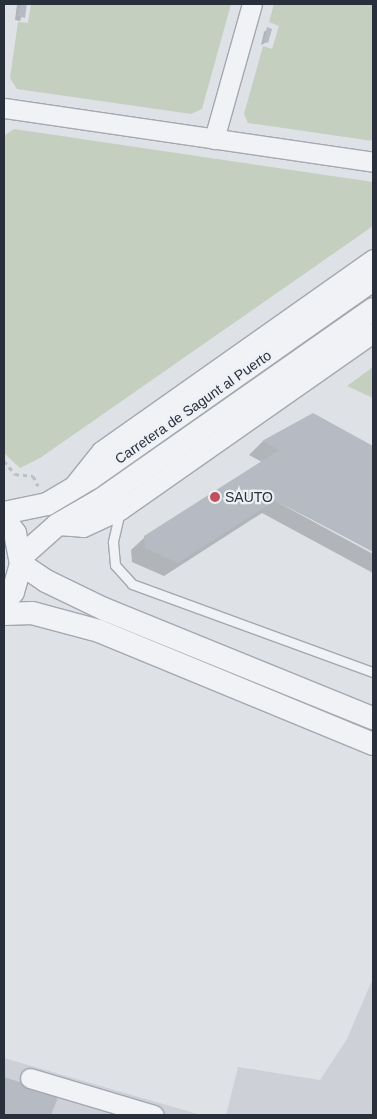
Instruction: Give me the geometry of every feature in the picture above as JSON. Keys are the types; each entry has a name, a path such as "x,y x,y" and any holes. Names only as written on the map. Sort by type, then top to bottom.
{"street":[{"path":"214,139 252,4"},
{"path":"4,108 373,162"},
{"path":"70,490 101,451 373,259"},
{"name":"Carretera de Sagunt al Puerto","path":"4,513 47,504 70,490 373,280"},
{"name":"Carretera de Sagunt al Puerto","path":"21,560 57,525 102,499 373,309"},
{"path":"57,525 83,526 120,510 373,333"},
{"path":"4,518 15,533 21,560 13,592 4,604"},
{"path":"21,560 46,580 104,609 373,718"},
{"path":"4,614 32,613 99,630 373,744"},
{"path":"30,1078 154,1115"}],"lane":[{"path":"120,510 113,542 116,565 132,584 373,672"}],"path":[{"path":"4,461 16,474 33,476 47,504"}],"shaded area":[{"path":"373,978 373,1115 226,1115 238,1067 320,1080 347,1039"},
{"path":"4,1058 201,1115 4,1115"}],"green space":[{"path":"31,4 231,4 202,109 191,114 17,89 10,78 18,22 28,23"},
{"path":"274,4 373,4 373,141 248,123 244,114 263,46 272,49 279,26 269,22"},
{"path":"14,129 373,182 373,226 40,458 20,468 4,453 4,136"},
{"path":"373,367 373,398 347,386"}],"building":[{"path":"20,4 27,4 25,18 18,16"},
{"path":"267,27 272,29 268,43 264,41"},
{"path":"313,413 373,446 373,552 276,500 178,563 145,548 144,536 279,450 262,441"},
{"path":"4,1077 59,1095 51,1115 4,1115"}],"place":[{"name":"SAUTO","path":"215,497"}]}
